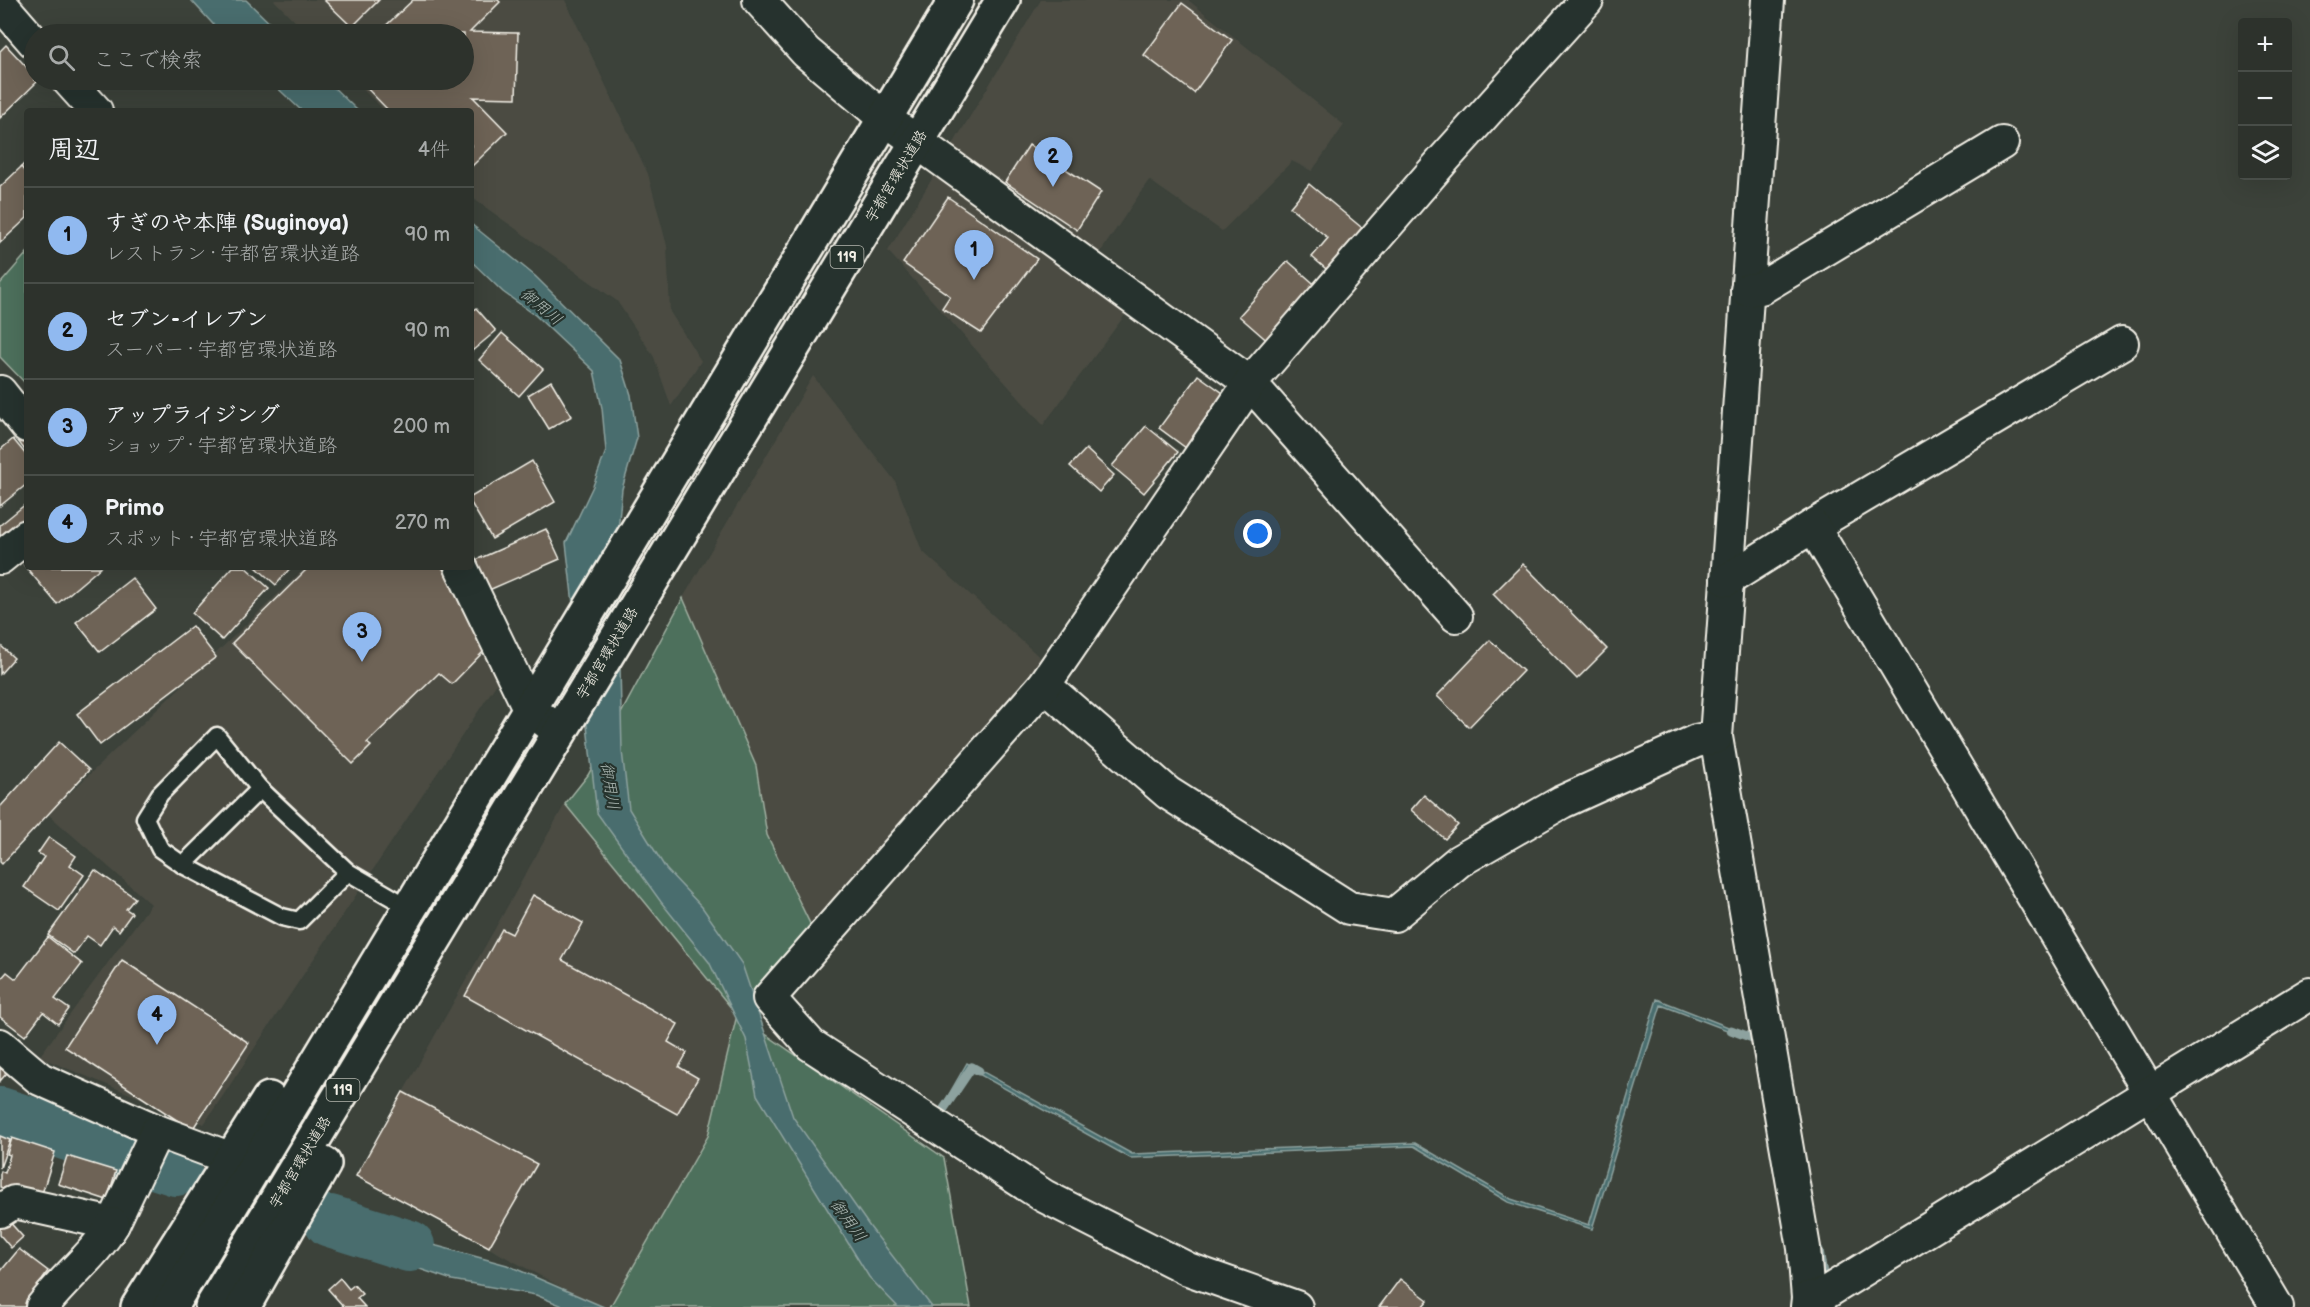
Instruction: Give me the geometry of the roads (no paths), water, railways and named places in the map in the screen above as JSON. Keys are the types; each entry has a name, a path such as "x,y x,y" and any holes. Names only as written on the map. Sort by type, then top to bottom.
{"highway":[{"name":"119","path":"170,1307 956,0"},
{"name":"宇都宮環状道路","path":"212,1307 1003,0"},
{"name":"119","path":"243,1307 355,1108 474,872"},
{"name":"119","path":"138,1307 290,1066 312,1072"}],"street":[{"path":"759,0 806,52 884,118 1250,384 1456,616"},
{"path":"1296,1307 1188,1269 1044,1196 811,1045 769,998 1044,685 1250,384 1445,158 1587,0"},
{"path":"1768,0 1716,737 1804,1248 1807,1302 1820,1297 2310,994"},
{"path":"0,3 24,31"},
{"path":"77,90 93,108"},
{"path":"1747,290 1761,288 2002,143"},
{"path":"1727,580 1813,526 2122,343"},
{"path":"0,392 24,422"},
{"path":"1813,526 2277,1307"},
{"path":"0,558 24,538"},
{"path":"462,570 529,708 559,732"},
{"path":"1044,685 1168,793 1349,908 1394,915 1459,861 1562,802 1696,741 1716,737"},
{"path":"0,1044 40,1079 155,1138 232,1160"},
{"path":"42,1307 58,1286 104,1239 155,1138"},
{"path":"5,1204 113,1224"}],"lane":[{"path":"348,872 299,921 282,917 183,865 160,849 145,818 160,794 217,736 260,789 348,872 410,908"},
{"path":"183,865 260,789"}],"water":[{"path":"191,0 246,0 271,24 213,24"},
{"path":"280,90 336,90 355,108 299,108"},
{"name":"御用川","path":"474,226 535,276 620,360 631,395 637,438 622,489 617,540 622,751 629,809 666,869 702,907 742,964 793,1117 870,1227 932,1307 898,1307 869,1277 757,1095 746,1039 709,962 661,902 597,813 566,543 593,486 606,451 602,408 594,371 535,315 503,292 474,264"},
{"path":"1657,999 1741,1032 1740,1035 1661,1005 1592,1229 1508,1202 1414,1146 1130,1158 968,1068 938,1121 815,1042 817,1035 937,1115 967,1063 1132,1154 1415,1143 1511,1199 1589,1225"},
{"path":"0,1099 178,1159 162,1183 123,1167 0,1129"},
{"path":"349,1212 437,1246 507,1265 604,1307 565,1307 536,1295 452,1280 332,1239"}],"waterway":[{"path":"1731,1030 1763,1042"},
{"path":"941,1113 972,1067 979,1071"},
{"path":"0,1113 176,1170"},
{"path":"330,1221 409,1246"},
{"path":"1819,1250 1824,1279 1823,1287"}],"place":[{"name":"セブン-イレブン","path":"1053,187"},
{"name":"すぎのや本陣 (Suginoya)","path":"974,280"},
{"name":"アップライジング","path":"362,662"},
{"name":"Primo","path":"157,1045"}]}
